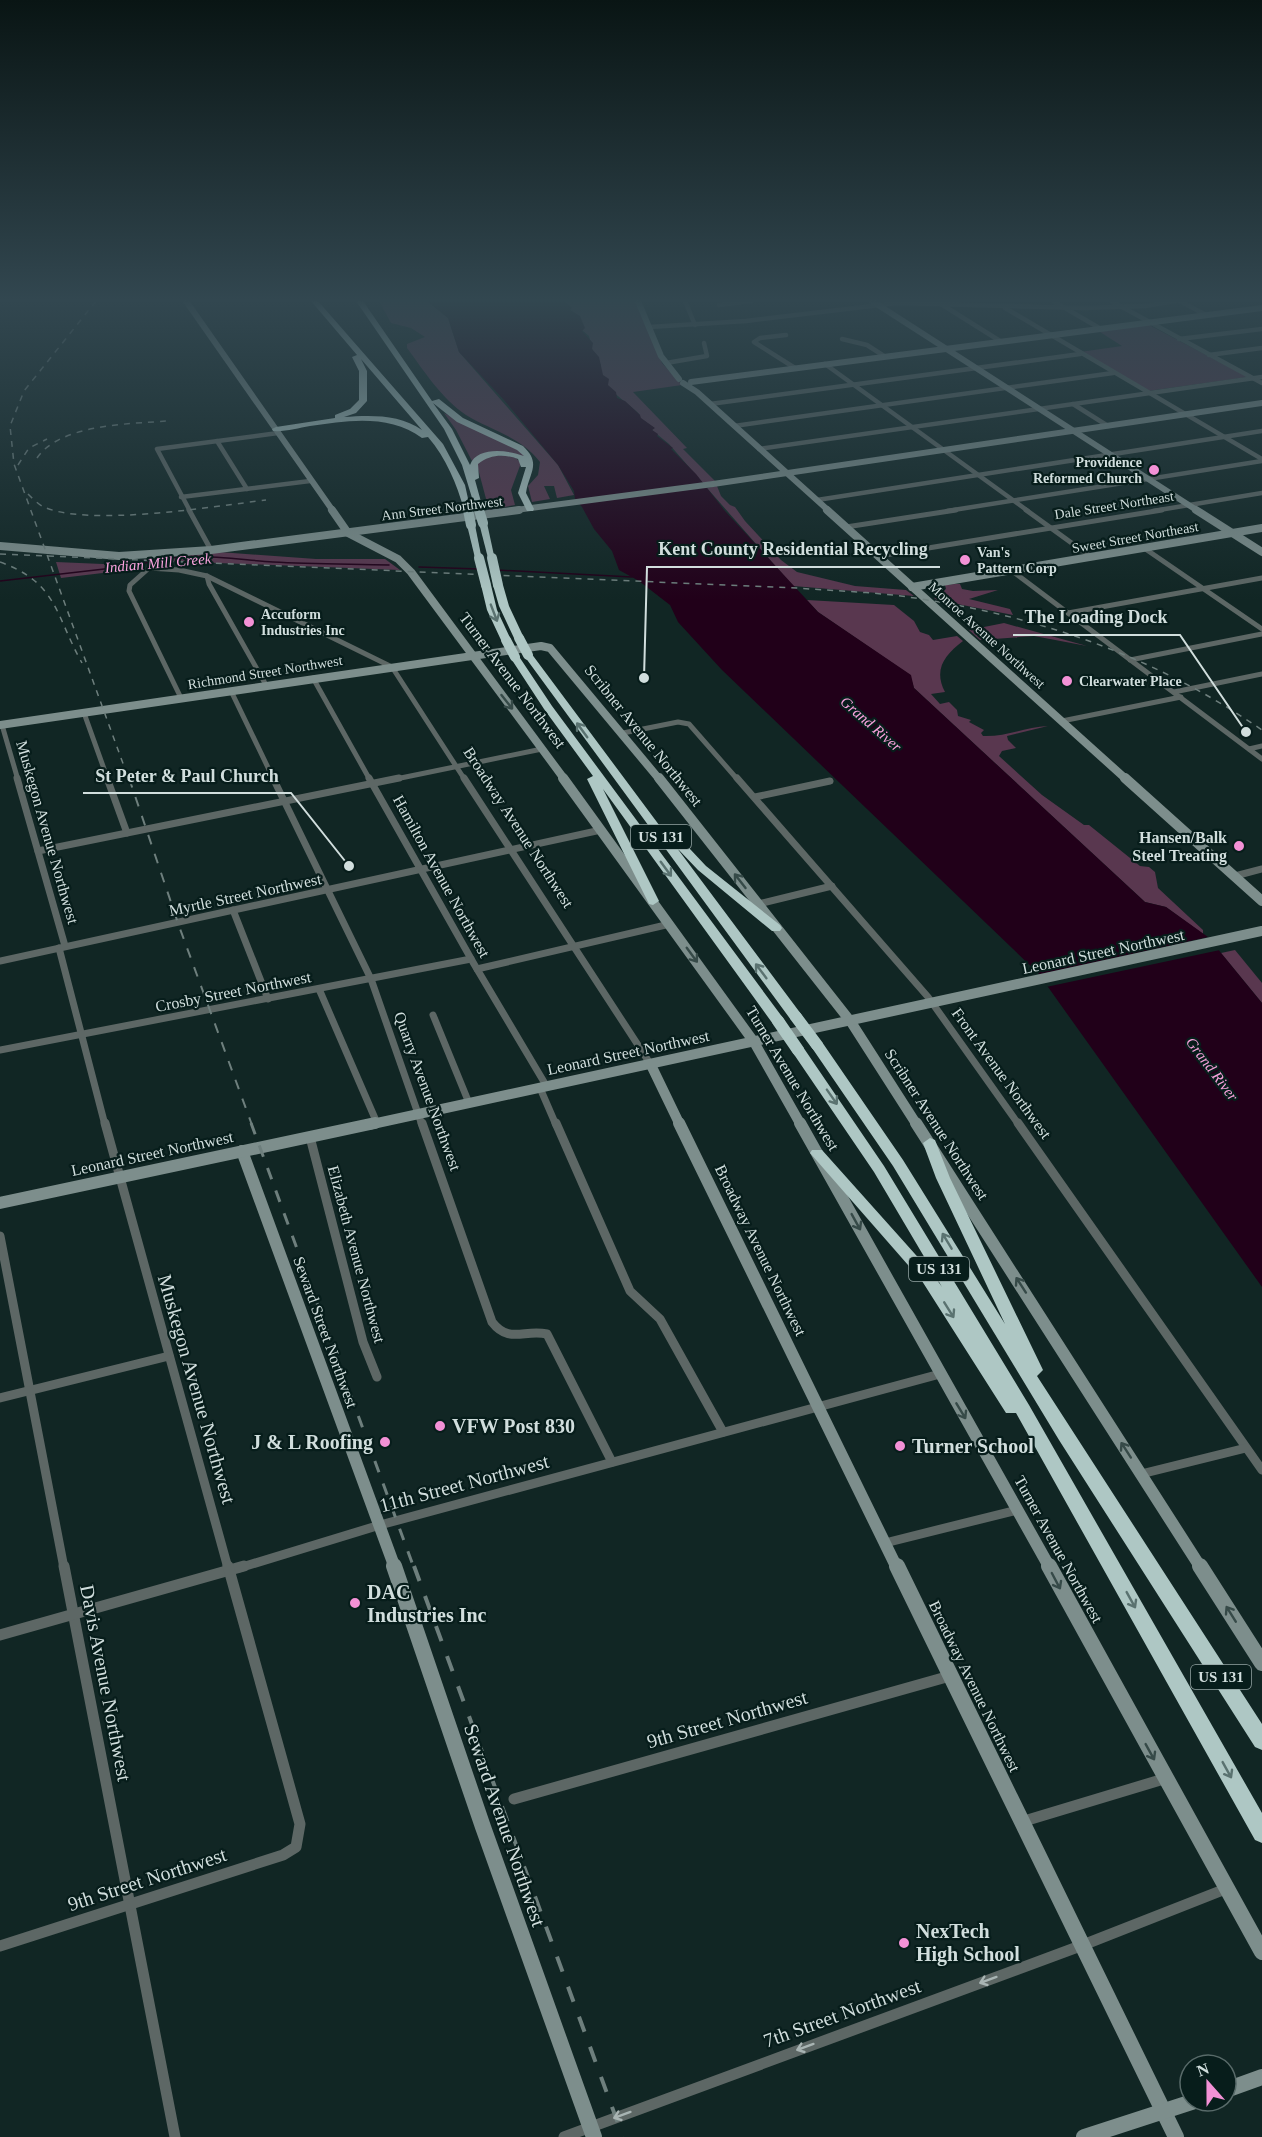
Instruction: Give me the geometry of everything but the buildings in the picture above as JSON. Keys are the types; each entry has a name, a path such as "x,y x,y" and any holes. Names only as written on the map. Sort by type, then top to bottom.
{"highway":[{"path":"276,430 336,418 353,411 361,404 361,401"},
{"name":"US 131","path":"400,401 447,457 458,479 468,510 492,610 515,657 570,737 778,1021 879,1169 1072,1494 1262,1833"},
{"name":"US 131","path":"427,401 453,438 466,465 498,585 508,616 519,638 531,651 605,761 817,1046 921,1198 1065,1435 1262,1741"},
{"path":"437,401 451,415 527,454 531,466 522,493 526,510"},
{"path":"276,430 360,419 397,422 421,433 458,479"},
{"path":"475,495 473,465 476,460 496,454 518,456 525,463 516,487 516,494 526,510"},
{"path":"570,737 653,901"},
{"path":"605,761 626,780 688,855 776,928"},
{"path":"930,1143 943,1178 1065,1435"},
{"path":"817,1153 927,1277 1012,1409 1072,1494"}],"street":[{"name":"Turner Avenue Northwest","path":"256,401 348,533 405,564 754,1042 1230,1887 1262,1952"},
{"name":"Monroe Avenue Northwest","path":"707,401 1262,901"},
{"path":"710,404 734,401"},
{"path":"876,401 1091,557"},
{"path":"734,426 913,401"},
{"path":"1025,401 1262,552"},
{"path":"759,449 1096,401"},
{"path":"1162,401 1262,460"},
{"name":"Ann Street Northwest","path":"0,546 110,556 211,550 787,474 1262,403"},
{"path":"1073,404 1108,426"},
{"path":"211,550 157,451 162,447 217,441 276,430"},
{"path":"817,500 1262,431"},
{"path":"217,441 247,489"},
{"path":"846,527 1262,460"},
{"path":"181,496 310,481"},
{"name":"Dale Street Northeast","path":"879,556 1262,493"},
{"path":"342,524 370,530"},
{"path":"368,543 373,535 385,528"},
{"name":"Sweet Street Northeast","path":"912,587 1262,528"},
{"path":"1144,548 1262,629"},
{"path":"181,698 129,591 130,585 144,571 153,568 207,576 392,667"},
{"path":"1011,570 1262,759"},
{"path":"207,576 266,686"},
{"path":"1068,613 1262,578"},
{"path":"453,630 475,647 499,651"},
{"path":"1130,660 1262,634"},
{"name":"Scribner Avenue Northwest","path":"531,651 546,647 553,650 623,733 851,1022 1262,1663"},
{"name":"Richmond Street Northwest","path":"1,725 499,651 531,651"},
{"name":"Broadway Avenue Northwest","path":"392,667 651,1065 1176,2137"},
{"path":"1174,692 1262,674"},
{"name":"Hamilton Avenue Northwest","path":"314,678 543,1087 630,1291 660,1319 723,1432"},
{"name":"Quarry Avenue Northwest","path":"231,691 371,979 421,1114 492,1322 498,1332 508,1337 540,1332 547,1334 612,1461"},
{"path":"1062,721 1181,697"},
{"path":"84,713 127,833"},
{"name":"Front Avenue Northwest","path":"623,733 683,722 693,728 755,797 933,1004 1022,1126 1262,1470"},
{"name":"Muskegon Avenue Northwest","path":"1,725 38,851 81,1034 119,1178 300,1824 299,1840"},
{"path":"1250,749 1262,746"},
{"path":"38,851 542,749"},
{"path":"755,797 830,781"},
{"name":"Myrtle Street Northwest","path":"0,961 601,830"},
{"path":"1235,876 1262,869"},
{"path":"758,904 832,886"},
{"path":"233,910 268,999"},
{"path":"477,969 670,924"},
{"name":"Leonard Street Northwest","path":"0,1203 851,1022 1262,931"},
{"name":"Crosby Street Northwest","path":"0,1050 471,959"},
{"path":"319,989 377,1123"},
{"path":"433,1015 470,1103"},
{"name":"Elizabeth Avenue Northwest","path":"310,1137 363,1342 377,1377"},
{"name":"Seward Street Northwest","path":"242,1151 380,1525"},
{"name":"Davis Avenue Northwest","path":"0,1236 175,2137"},
{"path":"0,1398 169,1356"},
{"name":"11th Street Northwest","path":"0,1635 228,1571 380,1525 940,1374"},
{"path":"1141,1474 1246,1448"},
{"path":"885,1543 1017,1510"},
{"name":"Seward Avenue Northwest","path":"380,1525 483,1827 592,2132"},
{"name":"9th Street Northwest","path":"514,1799 950,1676"},
{"path":"1022,1822 1168,1777"},
{"name":"9th Street Northwest","path":"0,1946 283,1855 296,1848 299,1840"},
{"name":"7th Street Northwest","path":"564,2137 592,2132 1230,1887"},
{"path":"1238,2086 1262,2077"},
{"path":"1084,2137 1178,2107"}],"shaded area":[{"path":"449,401 502,401 558,465 574,495 557,498 554,486 544,486 550,499 532,502 528,486 538,475 540,462 524,446 466,415"},
{"path":"624,401 641,401 687,448 683,449 715,481 703,483"},
{"path":"444,413 519,450 527,458 508,453 472,461"},
{"path":"506,455 516,458 521,463 511,490 515,505 489,510 477,465 480,460"},
{"path":"717,486 721,496 735,507 781,560 797,572 855,586 906,590 914,596 793,586 707,488"},
{"path":"219,552 316,559 385,559 400,570 141,560"},
{"path":"56,562 126,565 136,569 61,578"},
{"path":"960,584 962,589 973,591 998,590 969,599 1010,609 1013,615 934,598 946,589 945,585"},
{"path":"807,600 894,605 914,621 920,632 929,635 933,640 957,636 963,641 946,657 943,663 940,676 945,692 931,694 940,704 949,702 957,710 958,716 971,720 969,722 984,730 981,733 983,736 1048,726 1007,736 1016,748 1002,751 999,756 1042,795 1084,825 1089,825 1140,866 1149,867 1155,872 1158,888 1203,930 1203,934 1166,907 1145,902 914,688 910,675 818,612"},
{"path":"1004,623 1087,646 1034,636 980,640 969,630"},
{"path":"1235,950 1262,983 1262,1003 1221,953"}],"water":[{"name":"Grand River","path":"505,401 625,401 641,418 655,428 652,430 658,434 657,436 673,448 671,449 696,474 725,511 818,612 911,675 914,688 1145,902 1166,907 1208,937 1262,1003 1262,1287 1038,973 722,670 678,622 670,605 639,581 619,570 612,551 594,529 575,499 574,491 558,465"}],"pier":[{"path":"1208,937 1220,950 1046,987 1036,975"}],"waterway":[{"name":"Indian Mill Creek","path":"0,581 189,557 287,563 389,565"},
{"name":"Indian Mill Creek","path":"419,567 479,569"},
{"name":"Indian Mill Creek","path":"497,570 632,577"}],"railway":[{"path":"20,401 10,426 14,464 47,556"},
{"path":"37,458 62,438 78,432 115,425 167,421"},
{"path":"18,465 29,448 47,439"},
{"path":"28,494 42,506 62,512 88,515 151,514 266,500"},
{"path":"0,554 47,556"},
{"path":"47,556 797,588 915,598 1008,616 1096,644 1181,681 1262,730"},
{"path":"47,556 129,780"},
{"path":"0,562 19,570 33,580 53,602 82,663"},
{"path":"129,778 179,926 252,1125"},
{"path":"251,1123 414,1568"},
{"path":"414,1566 623,2137"}],"place":[{"name":"Providence Reformed Church","path":"1154,470"},
{"name":"Van's Pattern Corp","path":"965,560"},
{"name":"Accuform Industries Inc","path":"249,622"},
{"name":"Kent County Residential Recycling","path":"644,678"},
{"name":"Clearwater Place","path":"1067,681"},
{"name":"The Loading Dock","path":"1246,732"},
{"name":"Hansen/Balk Steel Treating","path":"1239,846"},
{"name":"St Peter & Paul Church","path":"349,866"},
{"name":"VFW Post 830","path":"440,1426"},
{"name":"J & L Roofing","path":"385,1442"},
{"name":"Turner School","path":"900,1446"},
{"name":"DAC Industries Inc","path":"355,1603"},
{"name":"NexTech High School","path":"904,1943"}]}
